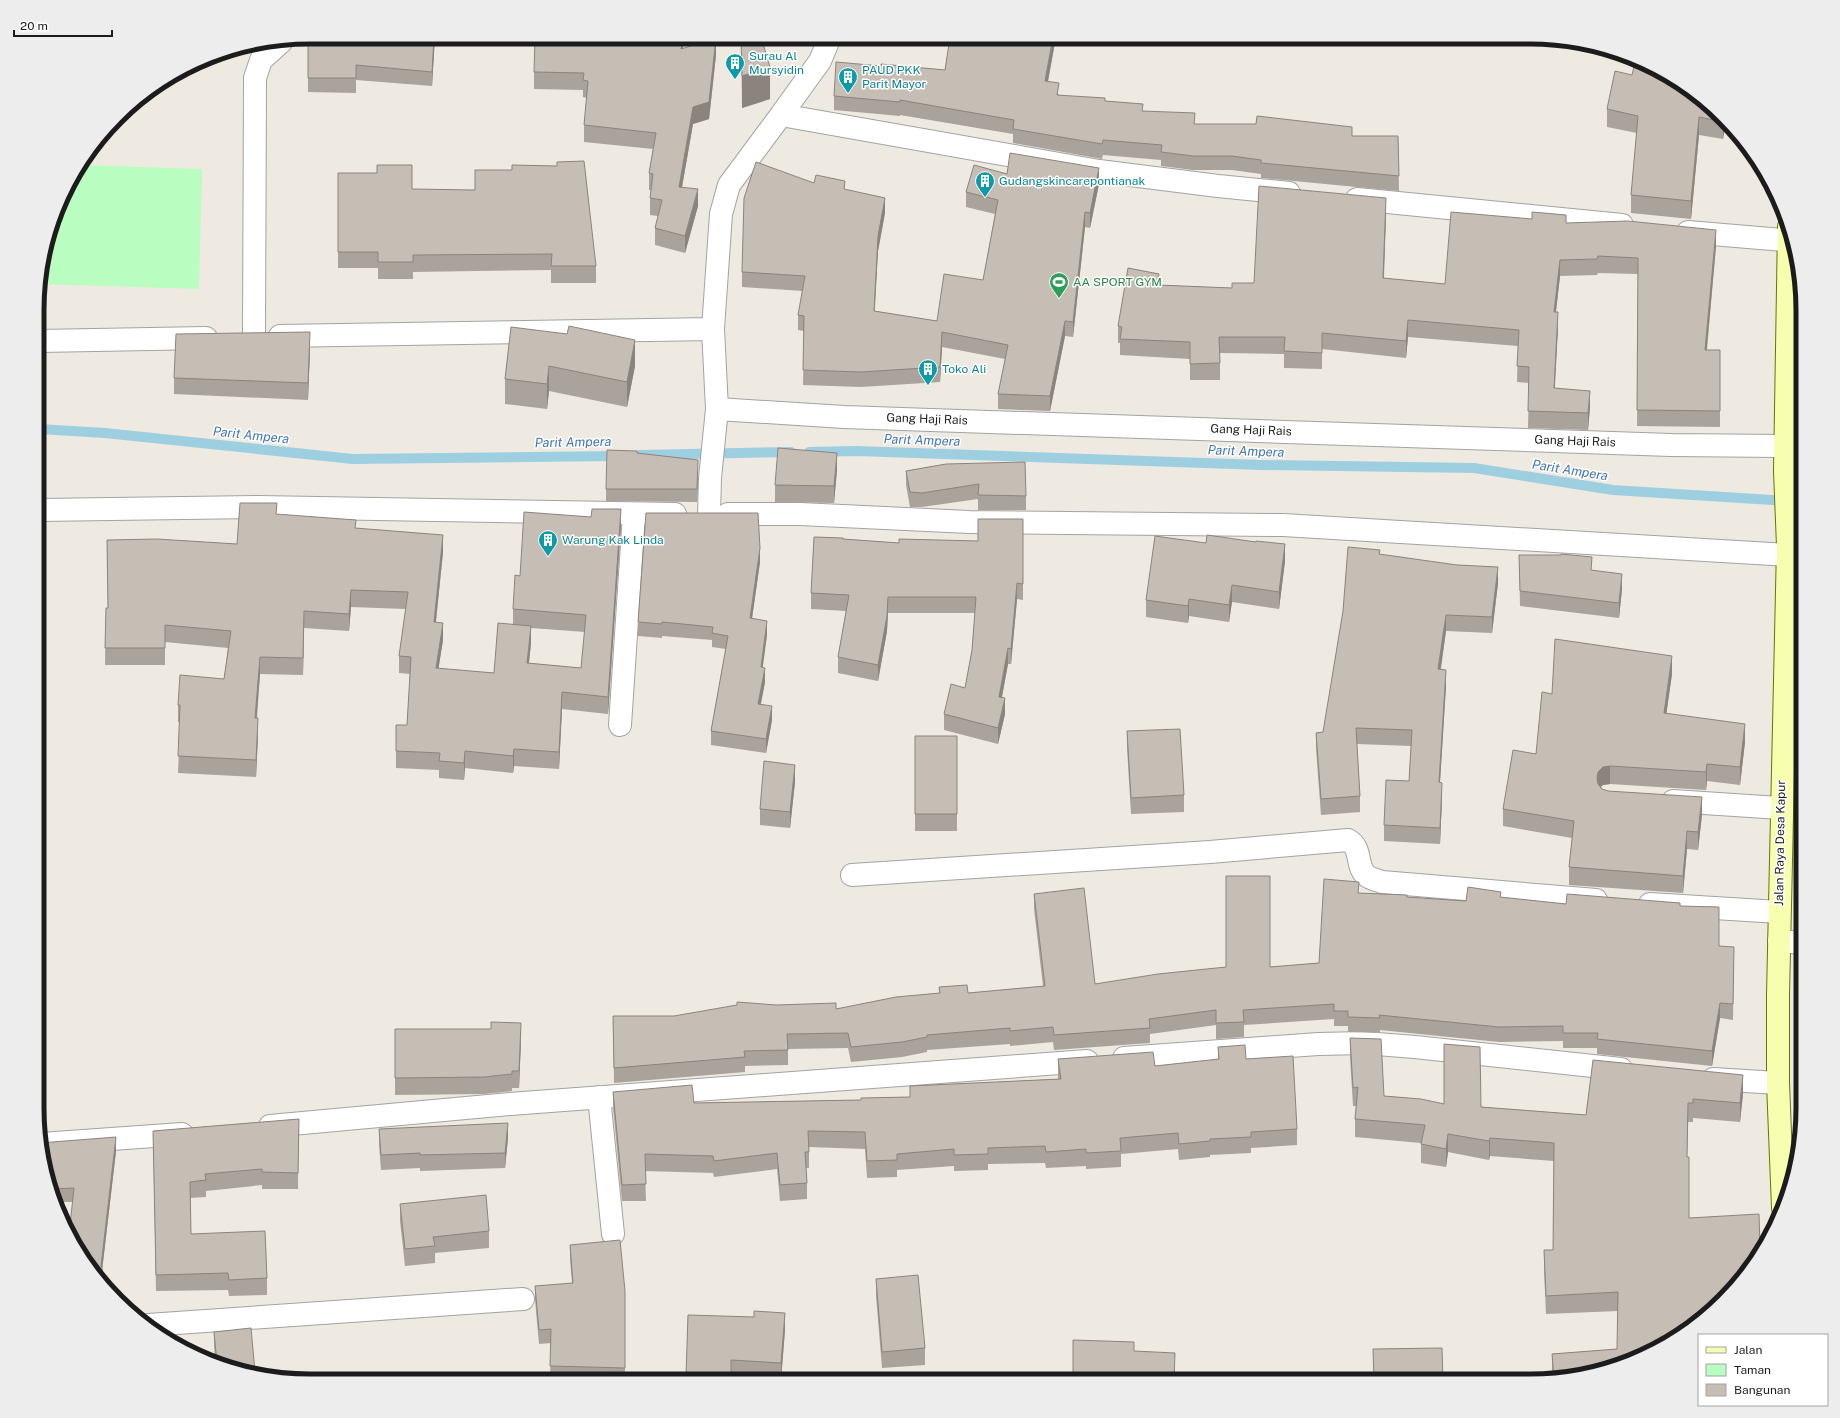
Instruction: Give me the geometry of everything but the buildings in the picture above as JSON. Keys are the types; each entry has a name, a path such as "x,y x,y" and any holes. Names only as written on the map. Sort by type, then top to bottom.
{"street":[{"path":"709,514 710,478 715,418 713,329 721,214 729,184 820,61 827,44"},
{"path":"240,337 255,78 262,60 277,46"},
{"path":"781,115 1099,171 1218,186 1312,195"},
{"path":"1335,197 1638,227"},
{"path":"1669,230 1785,236"},
{"name":"Jalan Raya Desa Kapur","path":"1782,1193 1778,1083 1779,912 1787,551 1791,474 1785,446 1790,252"},
{"path":"44,341 713,329"},
{"name":"Gang Haji Rais","path":"715,418 867,417 1671,444 1785,446"},
{"path":"44,510 258,507 634,514 800,514 969,522 1283,525 1787,551"},
{"path":"620,725 634,514"},
{"path":"1650,799 1781,808"},
{"path":"852,875 1210,852 1348,840 1354,843 1358,852 1362,872 1368,877 1382,882 1624,902 1779,912"},
{"path":"1779,941 1796,942"},
{"path":"250,1128 598,1097 1318,1044 1364,1043 1415,1046 1639,1071"},
{"path":"1693,1077 1778,1083"},
{"path":"598,1097 612,1234"},
{"path":"46,1144 202,1132"},
{"path":"156,1324 523,1299"}],"green space":[{"path":"87,165 202,169 199,289 45,284 49,258 58,224 71,192"}],"waterway":[{"name":"Parit Ampera","path":"44,429 105,433 353,459 619,456"},
{"name":"Parit Ampera","path":"809,452 856,451 1262,465 1474,468 1613,490 1796,502"},
{"name":"Parit Ampera","path":"639,455 791,452"}],"place":[{"name":"Surau Al Mursyidin","path":"735,80"},
{"name":"PAUD PKK Parit Mayor","path":"848,94"},
{"name":"Gudangskincarepontianak","path":"985,198"},
{"name":"AA SPORT GYM","path":"1059,299"},
{"name":"Toko Ali","path":"928,386"},
{"name":"Warung Kak Linda","path":"548,557"}]}
